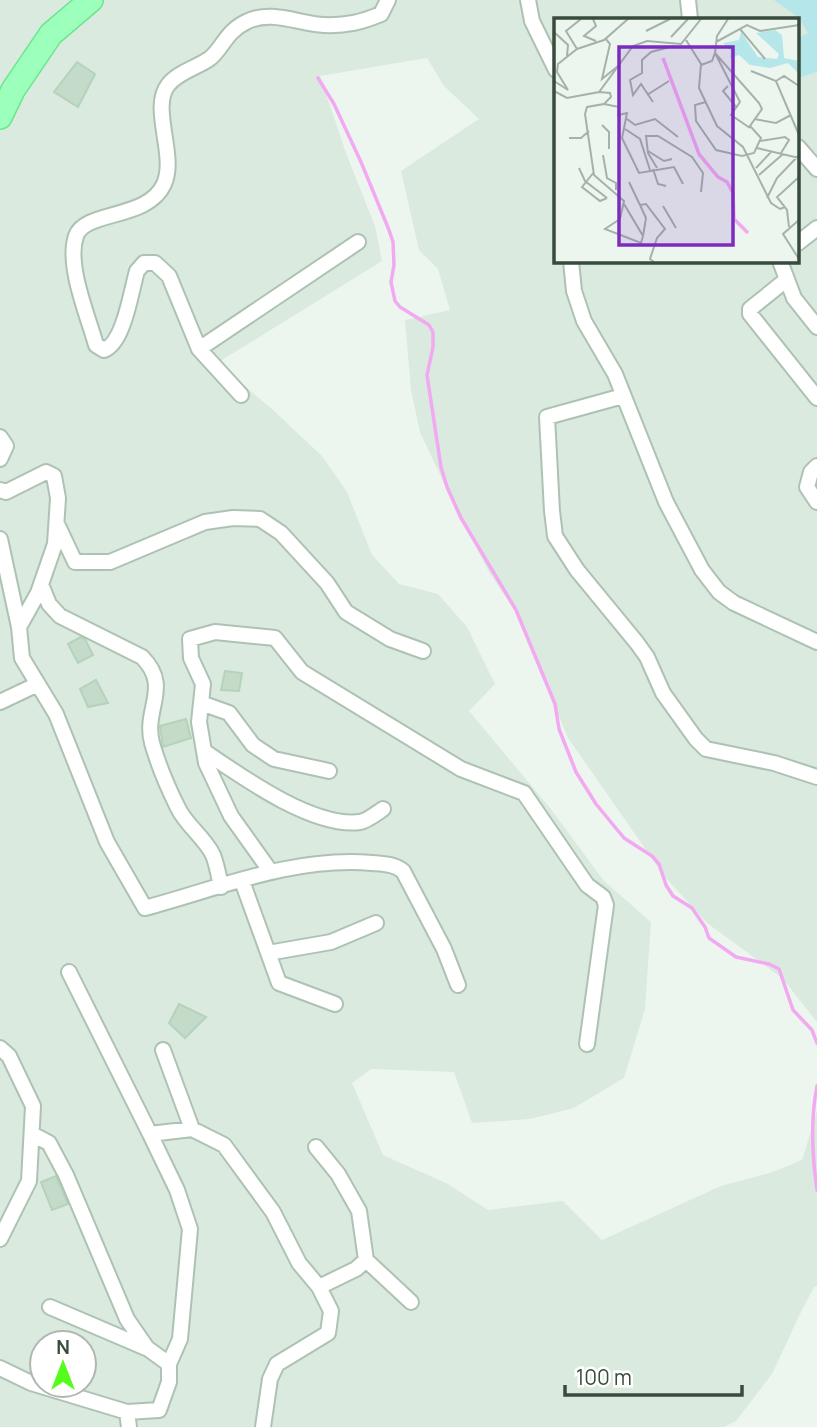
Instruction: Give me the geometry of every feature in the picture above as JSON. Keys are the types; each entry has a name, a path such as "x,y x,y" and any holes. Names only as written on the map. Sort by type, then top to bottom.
{"main road":[{"path":"0,117 13,90 51,34 91,0"}],"street":[{"path":"241,395 199,349 169,276 155,263 144,263 137,271 119,339 110,349 104,350 96,345 73,259 76,234 88,222 128,212 152,200 165,184 167,159 162,97 169,83 211,58 226,36 246,21 263,17 323,25 358,24 381,14 388,0"},
{"path":"528,0 532,21 554,66"},
{"path":"688,0 690,18"},
{"path":"800,149 817,169"},
{"path":"800,241 817,228"},
{"path":"199,349 358,242"},
{"path":"571,262 574,291 583,321 615,374 666,502 702,569 719,592 734,603 817,642"},
{"path":"780,262 794,298 817,327"},
{"path":"786,280 750,309 750,314 817,398"},
{"path":"623,396 547,417 555,536 577,570 647,657 663,693 706,749 774,763 817,777"},
{"path":"0,437 6,446 0,459"},
{"path":"817,466 811,472 807,487 817,502"},
{"path":"0,490 6,492 46,471 54,476 58,498 55,544 41,584 19,627"},
{"path":"56,522 75,562 110,562 205,522 233,518 260,519 281,533 327,583 346,612 390,639 423,650"},
{"path":"0,538 19,627 22,658 56,714 107,842 145,908 271,872 318,863 396,866 403,871 444,949 458,985"},
{"path":"41,584 49,604 60,616 142,657 156,675 157,685 150,725 152,744 178,809 213,854 221,887"},
{"path":"271,872 231,816 206,763 199,722 203,684 191,658 190,639 215,632 275,638 302,672 312,679 461,769 524,793 587,885 603,897 606,905 587,1044"},
{"path":"0,702 38,684"},
{"path":"201,703 229,713 253,745 274,759 329,771"},
{"path":"204,751 253,784 321,819 361,822 383,809"},
{"path":"243,880 279,983 335,1004"},
{"path":"268,953 331,942 376,923"},
{"path":"0,1368 31,1383 128,1420 159,1410 169,1382 169,1364 180,1339 190,1229 177,1190 69,972"},
{"path":"0,1048 9,1056 33,1106 29,1181 0,1239"},
{"path":"163,1050 192,1129"},
{"path":"150,1134 192,1129 224,1145 273,1212 299,1263 319,1287 331,1311 328,1333 277,1364 270,1379 263,1427"},
{"path":"32,1134 49,1143 127,1319 147,1348"},
{"path":"316,1147 338,1174 359,1211 366,1260 411,1302"},
{"path":"319,1287 356,1269 366,1260"},
{"path":"50,1307 147,1348 169,1364"}],"shaded area":[{"path":"0,0 817,0 817,1022 782,978 707,923 665,877 568,738 515,611 489,572 420,432 411,390 405,320 450,310 438,269 419,250 401,171 479,119 444,86 427,58 320,76 375,226 382,261 217,363 322,456 347,492 372,555 399,584 438,594 467,627 495,684 469,711 550,808 604,881 651,922 645,1009 624,1078 574,1108 530,1119 472,1123 454,1072 371,1069 352,1083 383,1155 448,1184 488,1210 563,1201 602,1240 721,1186 773,1172 802,1160 817,1111 817,1286 799,1316 772,1374 736,1421 724,1427 0,1427"},
{"path":"774,0 817,0 817,72 800,77 800,37 808,33 799,18"}],"building":[{"path":"77,62 95,74 78,107 54,92"},
{"path":"81,637 85,639 93,655 78,663 68,644"},
{"path":"225,671 242,673 239,691 221,690"},
{"path":"96,680 108,703 88,707 80,689"},
{"path":"186,719 191,738 163,747 160,726"},
{"path":"179,1004 206,1017 185,1038 169,1023"},
{"path":"56,1176 68,1204 52,1210 41,1182"}],"waterway":[{"path":"318,78 334,104 389,230 393,242 394,265 391,282 395,301 429,325 433,332 427,375 441,467 447,487 461,518 516,610 555,704 559,729 576,772 596,804 624,838 652,856 659,864 673,896 692,908 709,938 736,957 769,964 779,969 793,1010 812,1030 817,1043"},
{"path":"817,1086 812,1138 817,1190"}]}
